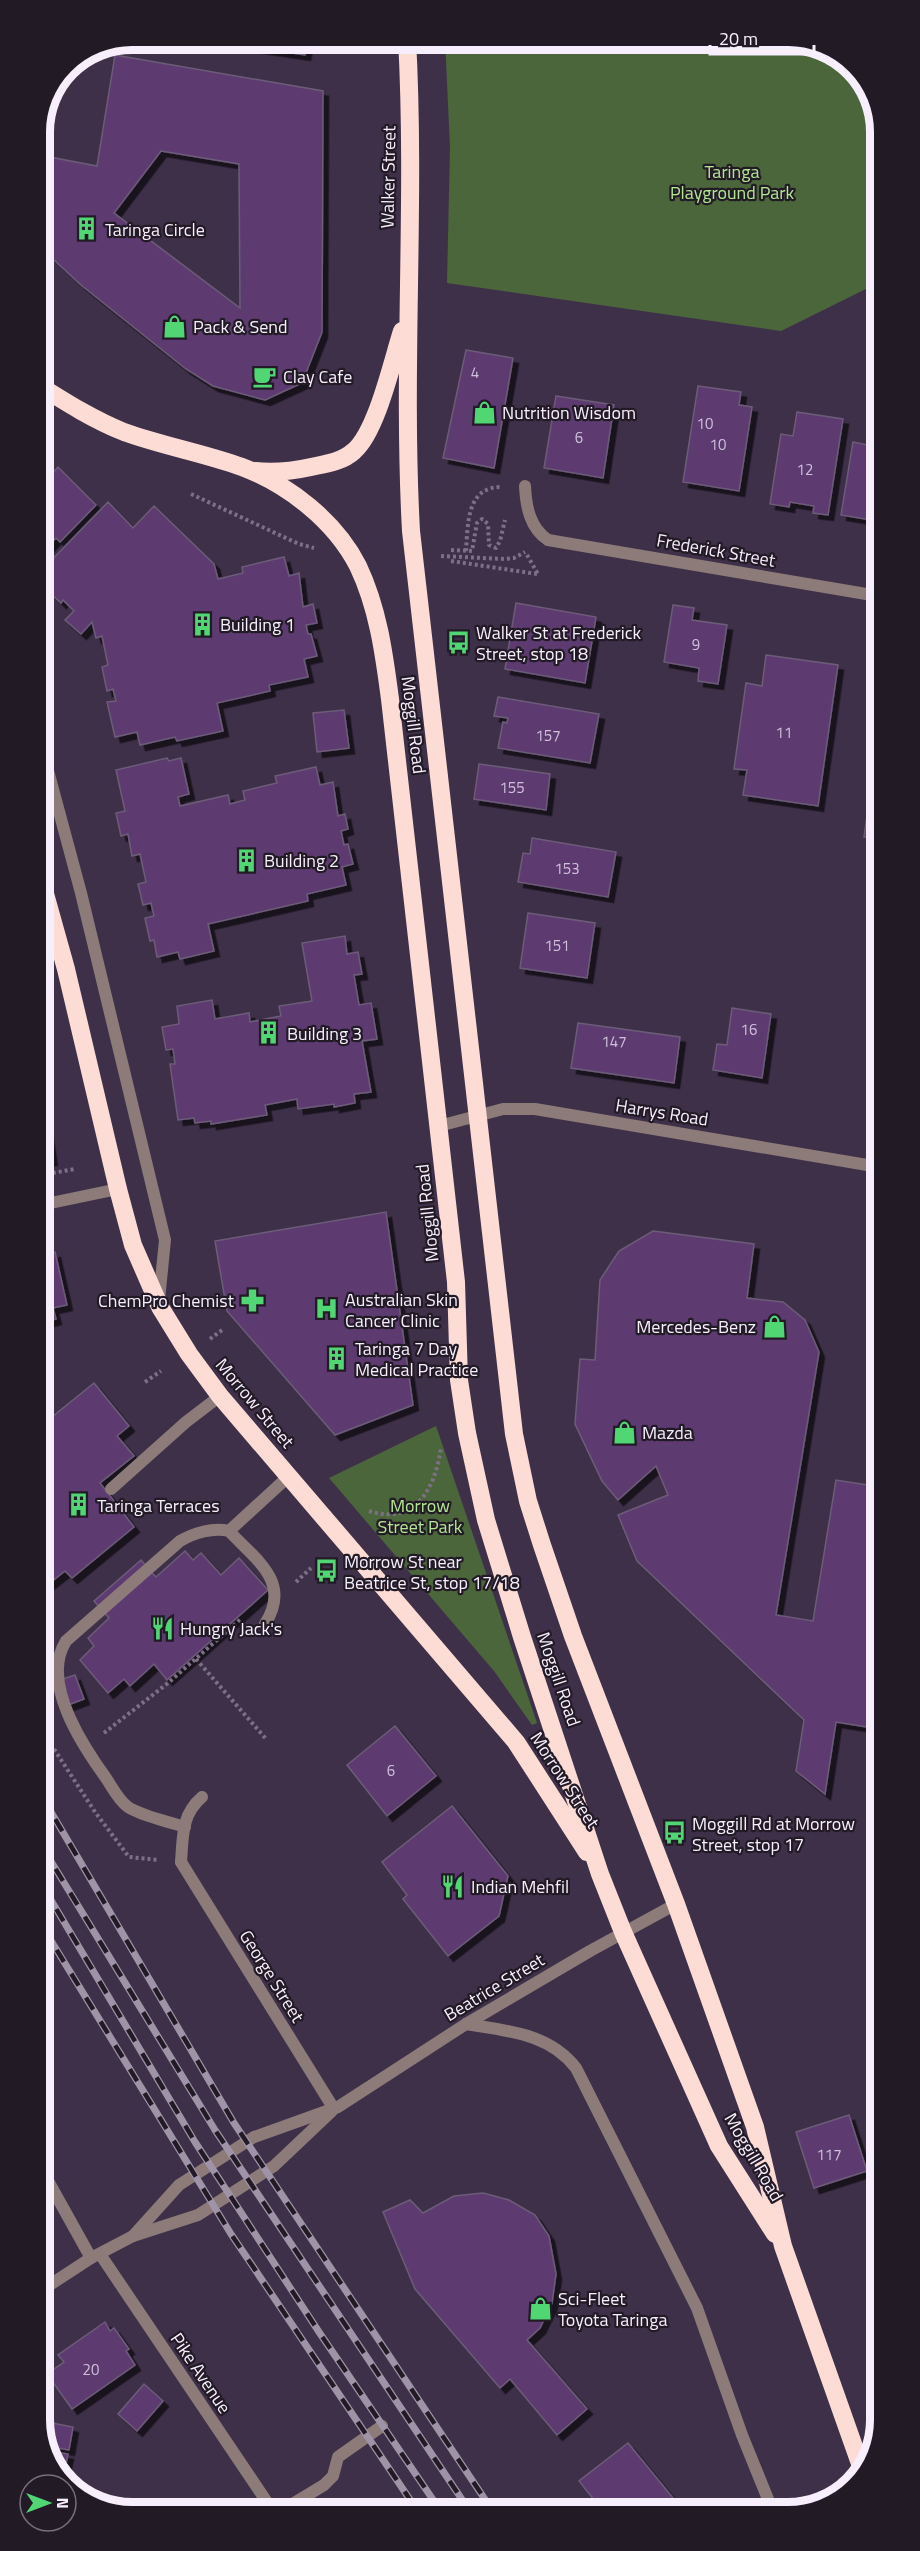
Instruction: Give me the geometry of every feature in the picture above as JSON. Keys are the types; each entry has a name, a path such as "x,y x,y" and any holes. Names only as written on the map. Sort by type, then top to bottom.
{"highway":[{"name":"Walker Street","path":"407,315 410,100 408,50"},
{"path":"245,468 272,471 306,468 336,461 354,452 366,436 374,419 407,315"},
{"name":"Moggill Road","path":"407,315 407,455 411,531 508,1400 528,1501 573,1636 676,1904 755,2127 783,2246 859,2461"},
{"name":"Moggill Road","path":"50,392 82,413 121,431 245,468 292,495 327,523 344,543 357,565 376,615 384,654 404,810 456,1282 459,1380 479,1489 522,1637 600,1874 623,1932 719,2146 783,2246"},
{"name":"Morrow Street","path":"50,912 133,1245 160,1307 189,1354 220,1396 516,1742 600,1874"}],"street":[{"name":"Frederick Street","path":"525,486 529,515 542,536 548,540 870,595"},
{"path":"50,778 81,893 165,1239 159,1294 160,1307"},
{"name":"Harrys Road","path":"439,1126 503,1109 535,1109 870,1165"},
{"path":"50,1203 118,1189"},
{"path":"111,1489 186,1422 220,1396"},
{"path":"229,1531 289,1476"},
{"path":"202,1797 191,1806 185,1827 138,1812 125,1805 94,1762 76,1731 60,1688 57,1667 60,1653 66,1641 180,1540 197,1533 229,1531 268,1573 274,1583 275,1601 265,1624"},
{"name":"George Street","path":"185,1827 181,1862 334,2109"},
{"name":"Beatrice Street","path":"50,2285 95,2256 133,2236 198,2215 274,2166 334,2109 466,2024 623,1932 676,1904"},
{"path":"466,2024 539,2039 556,2048 576,2068 697,2308 742,2435 769,2502"},
{"name":"Beatrice Street","path":"133,2236 180,2185 254,2138 334,2109"},
{"name":"Pike Avenue","path":"50,2183 95,2256 266,2501"},
{"path":"297,2501 324,2485 333,2476 338,2457 382,2426"}],"path":[{"path":"466,551 468,521 476,497 490,488 508,488"},
{"path":"451,550 472,551 479,520 487,521 489,545 496,548 505,520 512,519"},
{"path":"451,561 538,574 528,558 523,542"},
{"path":"50,1143 56,1142"},
{"path":"50,1173 75,1169"},
{"path":"145,1382 161,1371"},
{"path":"369,1511 382,1515 398,1514 414,1506 433,1483 443,1440"},
{"path":"100,1737 196,1659 249,1612"},
{"path":"196,1659 267,1740"}],"green space":[{"name":"Taringa Playground Park","path":"446,50 794,50 810,52 829,60 843,70 860,91 868,110 870,121 870,287 781,331 447,283 450,148"},
{"name":"Morrow Street Park","path":"436,1426 537,1723 532,1725 494,1671 329,1478"},
{"path":"50,2228 54,2236 50,2247"}],"building":[{"path":"272,50 306,50 305,55"},
{"name":"Taringa Circle","path":"115,55 323,91 322,332 302,383 265,400 213,386 186,369 81,285 50,256 50,157 97,166","holes":["161,151 239,164 240,308 114,213"]},
{"path":"466,350 513,358 494,468 443,458"},
{"path":"698,386 741,392 739,405 752,407 739,491 683,482"},
{"path":"556,396 614,405 603,478 544,468"},
{"path":"797,412 843,419 828,515 813,513 814,506 790,502 789,507 770,504 781,434 793,436"},
{"path":"853,442 870,445 870,520 841,515"},
{"path":"58,467 96,505 60,542 56,538 50,544 50,476"},
{"name":"Building 1","path":"108,502 133,528 154,506 214,564 218,579 243,573 242,567 284,557 289,576 299,573 303,607 313,604 317,623 306,625 317,656 304,659 308,677 269,685 270,691 217,703 223,731 177,741 175,737 140,745 137,732 115,737 107,702 116,701 113,689 107,691 102,667 108,665 102,636 96,638 92,622 81,634 65,620 74,611 63,600 61,603 50,593 52,582 50,562"},
{"path":"516,603 596,617 585,683 505,669"},
{"path":"673,605 694,608 692,620 727,625 718,684 698,681 699,668 664,662"},
{"path":"766,655 838,665 818,806 743,795 747,770 734,769 746,683 762,686"},
{"path":"498,697 599,714 590,763 498,748 503,722 507,723 508,718 494,716"},
{"path":"344,710 349,748 317,752 313,713"},
{"name":"Building 2","path":"167,758 169,761 181,758 189,794 178,797 180,806 228,795 230,804 245,800 243,791 277,783 275,776 316,767 320,785 333,782 338,816 345,814 348,829 341,831 344,845 348,844 353,864 342,867 346,885 307,894 308,901 208,924 214,951 180,959 178,952 157,957 154,940 150,941 145,918 154,916 151,903 143,905 138,884 146,882 140,854 132,856 128,834 121,836 116,813 125,811 116,770"},
{"path":"479,764 550,774 546,810 474,799"},
{"path":"870,795 870,838 864,837"},
{"path":"532,838 616,852 608,897 518,882 523,853 530,854"},
{"path":"528,913 595,923 587,978 520,968"},
{"name":"Building 3","path":"345,936 347,954 358,952 362,974 354,975 359,1005 371,1003 377,1039 362,1041 371,1092 354,1094 355,1103 334,1107 334,1104 298,1109 297,1099 265,1105 267,1115 211,1124 211,1121 195,1123 194,1118 178,1120 170,1064 175,1064 173,1049 166,1050 162,1027 179,1024 177,1006 212,1000 215,1019 249,1013 250,1022 281,1016 279,1006 312,1001 302,943"},
{"path":"732,1008 771,1014 762,1078 713,1070 717,1044 727,1045"},
{"path":"578,1023 680,1037 674,1083 571,1068"},
{"name":"Taringa 7 Day Medical Practice","path":"386,1212 413,1405 335,1435 227,1311 215,1241"},
{"path":"653,1231 754,1244 747,1298 783,1302 805,1320 819,1352 776,1615 813,1621 836,1480 870,1485 870,1727 836,1722 825,1794 796,1771 804,1720 637,1561 618,1515 668,1495 656,1466 618,1500 602,1481 575,1424 580,1359 595,1360 600,1280 619,1251"},
{"path":"55,1252 67,1305 53,1308 56,1319 50,1321 50,1254"},
{"name":"Taringa Terraces","path":"94,1383 129,1426 117,1436 134,1456 100,1483 134,1527 72,1578 65,1571 50,1583 50,1438 50,1419"},
{"name":"Hungry Jack's","path":"185,1551 193,1560 201,1553 221,1575 239,1558 268,1590 167,1680 154,1664 130,1686 124,1679 108,1693 80,1660 94,1646 88,1638 109,1618 94,1601 141,1560 156,1577"},
{"path":"75,1675 84,1699 68,1705 60,1680"},
{"path":"395,1726 436,1776 387,1816 347,1765"},
{"name":"Indian Mehfil","path":"452,1806 508,1876 499,1916 448,1956 403,1899 407,1895 382,1862"},
{"path":"849,2115 867,2171 814,2188 796,2132"},
{"path":"483,2193 509,2200 535,2215 549,2236 556,2274 552,2303 540,2328 527,2340 587,2409 557,2435 510,2379 500,2388 415,2289 383,2212 410,2200 423,2213 454,2196"},
{"path":"105,2322 110,2331 114,2328 129,2349 126,2351 135,2365 72,2409 50,2378 50,2372 64,2362 58,2355"},
{"path":"144,2384 163,2401 137,2431 118,2414"},
{"path":"50,2423 73,2427 69,2450 55,2448"},
{"path":"628,2443 676,2502 595,2502 579,2481"},
{"path":"57,2452 68,2454 65,2468 63,2465"}],"railway":[{"path":"50,1810 234,2123 486,2502"},
{"path":"50,1860 215,2130 463,2502"},
{"path":"50,1898 195,2142 319,2332 434,2501"},
{"path":"50,1939 231,2234 411,2501"}],"place":[{"name":"Taringa Circle","path":"87,229"},
{"name":"Pack & Send","path":"175,326"},
{"name":"Clay Cafe","path":"265,376"},
{"name":"Nutrition Wisdom","path":"484,412"},
{"name":"Building 1","path":"202,624"},
{"name":"Walker St at Frederick Street, stop 18","path":"458,642"},
{"name":"Building 2","path":"246,860"},
{"name":"Building 3","path":"269,1033"},
{"name":"ChemPro Chemist","path":"252,1300"},
{"name":"Australian Skin Cancer Clinic","path":"327,1309"},
{"name":"Mercedes-Benz","path":"774,1326"},
{"name":"Taringa 7 Day Medical Practice","path":"337,1358"},
{"name":"Mazda","path":"624,1432"},
{"name":"Taringa Terraces","path":"79,1505"},
{"name":"Morrow St near Beatrice St, stop 17/18","path":"326,1571"},
{"name":"Hungry Jack's","path":"162,1628"},
{"name":"Moggill Rd at Morrow Street, stop 17","path":"674,1833"},
{"name":"Indian Mehfil","path":"453,1886"},
{"name":"Sci-Fleet Toyota Taringa","path":"540,2308"}]}
